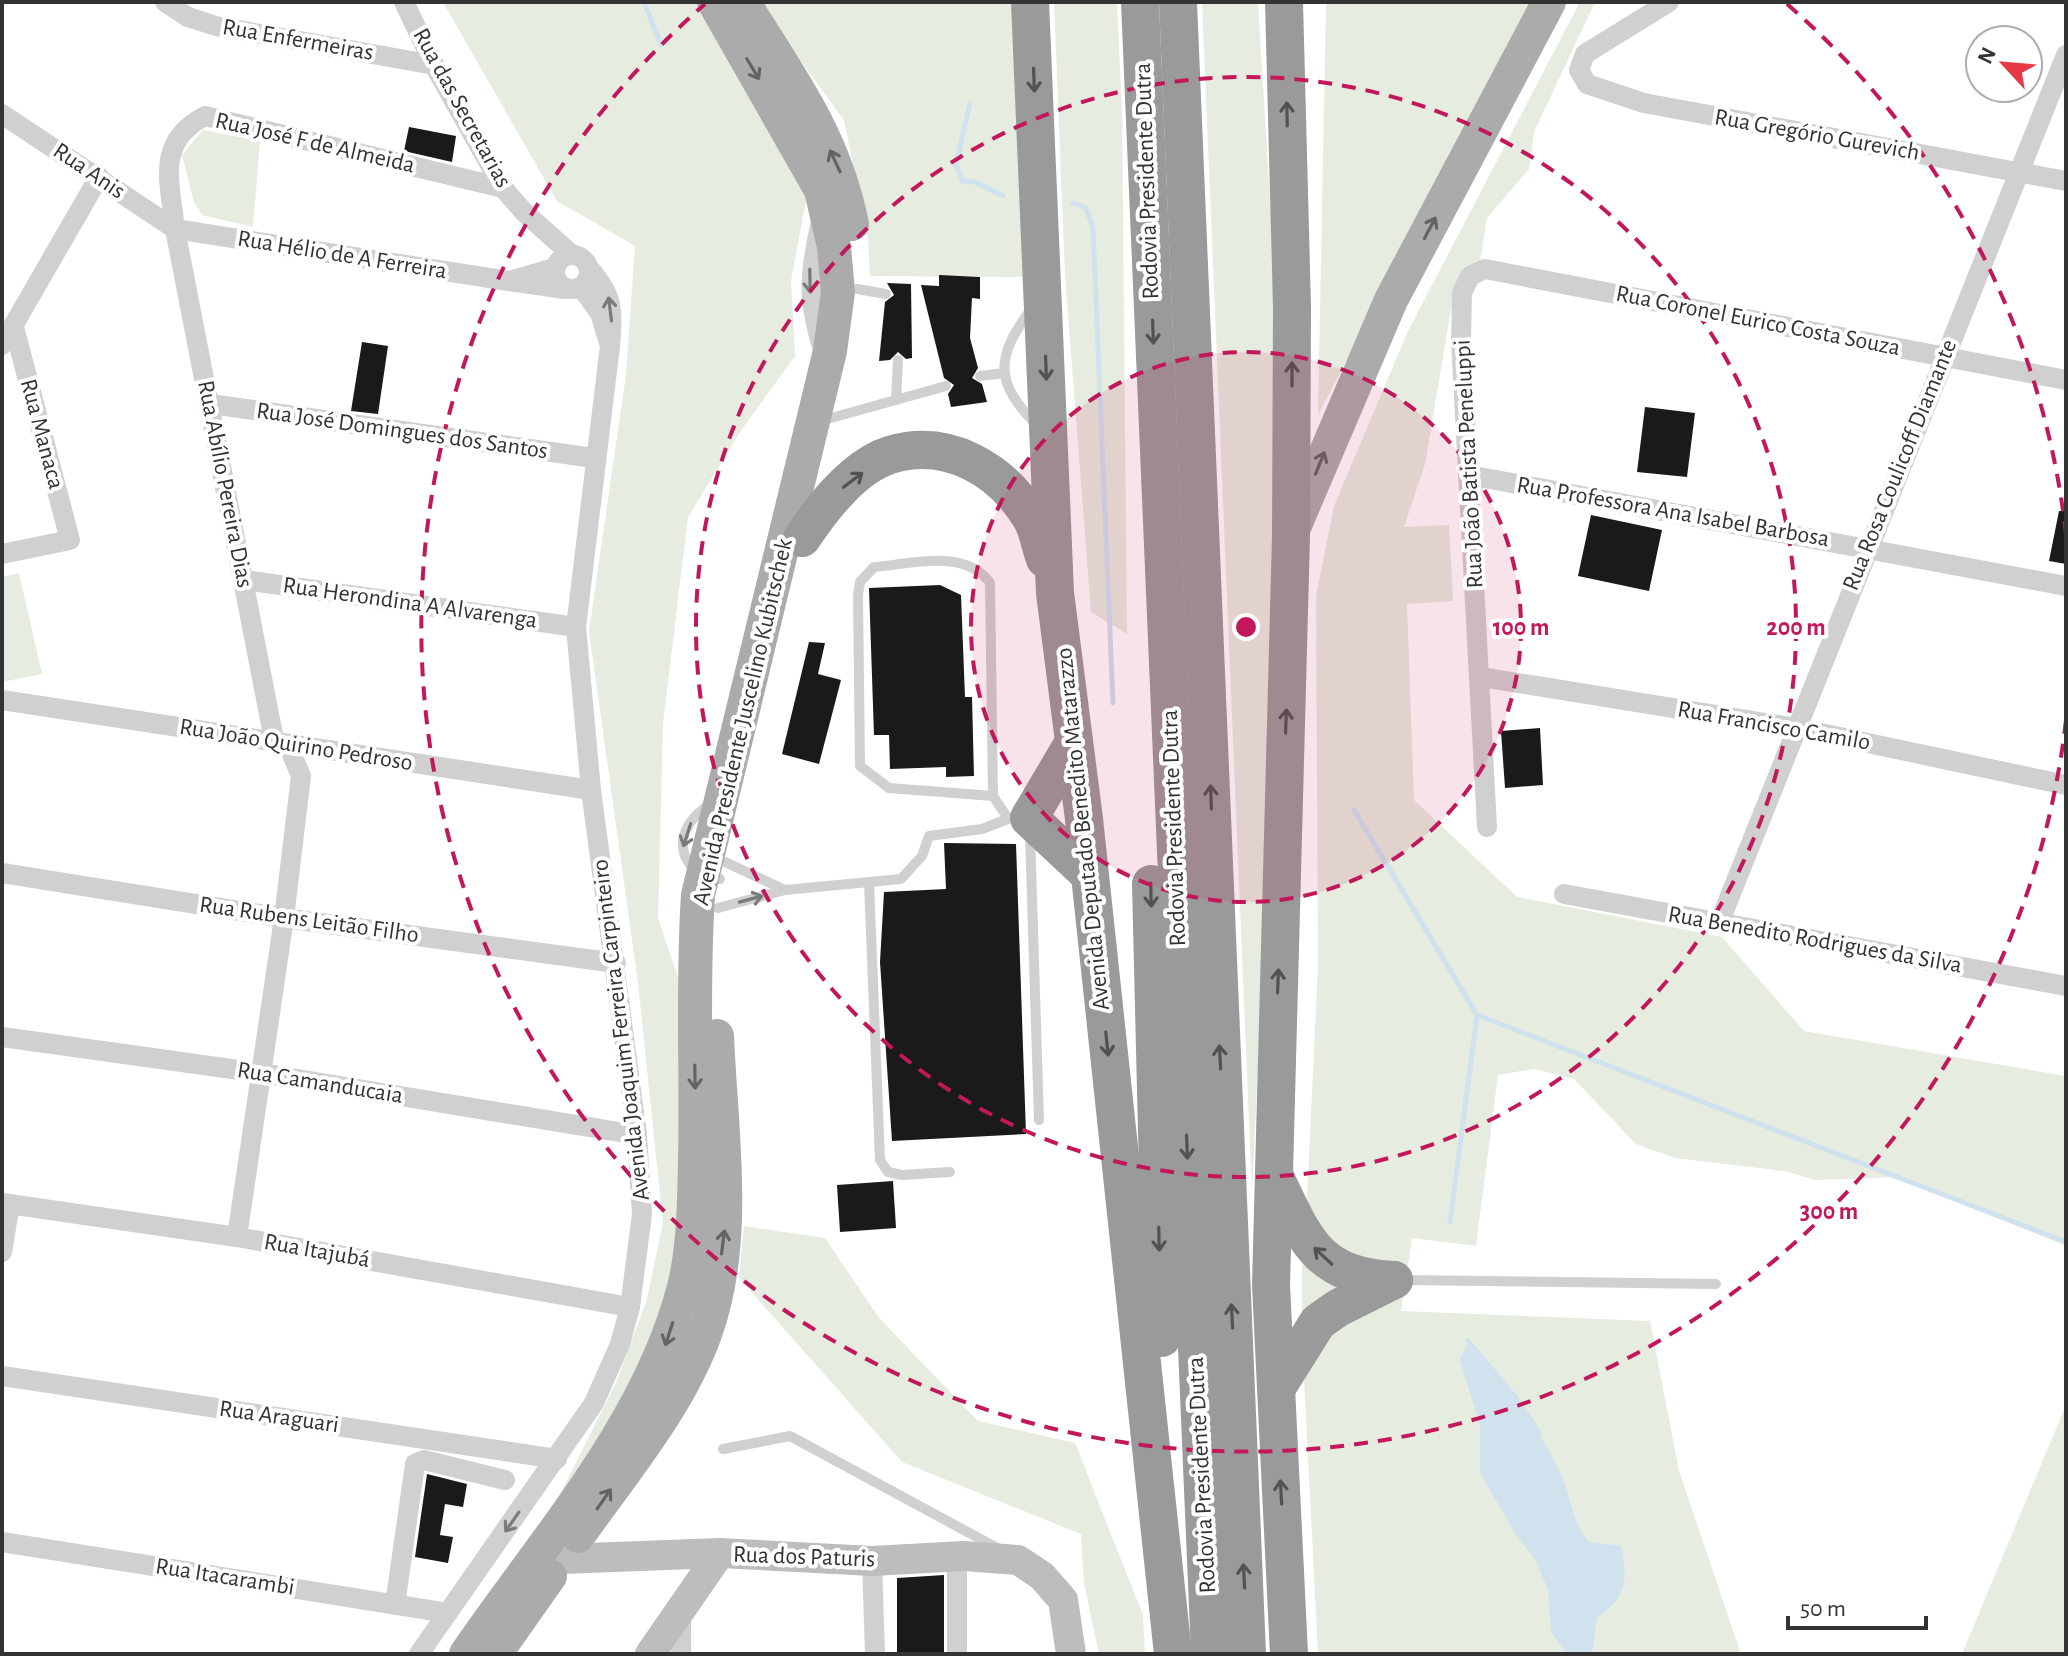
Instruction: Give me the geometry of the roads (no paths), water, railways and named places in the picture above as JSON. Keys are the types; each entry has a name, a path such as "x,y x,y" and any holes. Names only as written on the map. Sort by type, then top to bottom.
{"highway":[{"name":"Avenida Deputado Benedito Matarazzo","path":"1030,2 1055,593 1089,874 1174,1654"},
{"name":"Rodovia Presidente Dutra","path":"1140,2 1210,1654"},
{"name":"Rodovia Presidente Dutra","path":"1178,2 1247,1654"},
{"path":"1284,2 1292,307 1291,536 1271,1285 1289,1654"},
{"path":"1156,397 1148,758 1174,1654"},
{"path":"802,538 830,497 889,455 920,451 953,454 985,467 1009,487 1032,520 1055,593"},
{"path":"1074,742 1018,817 1089,874"},
{"path":"1273,1173 1299,1224 1325,1261 1360,1278 1406,1280"},
{"path":"1276,1389 1318,1322 1338,1308 1406,1280"}],"main road":[{"name":"Avenida Presidente Juscelino Kubitschek","path":"495,1654 661,1418 705,1336 719,1284 725,1227 714,959 721,800 827,364 838,292 821,190 714,2"},
{"name":"Avenida Presidente Juscelino Kubitschek","path":"466,1654 556,1531 639,1398 666,1345 685,1284 693,1218 693,968 831,418 872,291 855,243 843,177 813,112 743,2"},
{"path":"1291,536 1391,300 1549,2"},
{"path":"650,1654 720,1553"},
{"name":"Rua dos Paturis","path":"561,1559 720,1553 872,1561 957,1557 1030,1568"},
{"path":"1030,1568 1063,1600 1071,1654"},
{"path":"445,1654 492,1616"}],"street":[{"name":"Rua Enfermeiras","path":"165,2 188,17 216,26 434,65"},
{"name":"Rua das Secretarias","path":"404,2 434,65 503,188 560,263 583,259 578,282"},
{"name":"Rua Gregório Gurevich","path":"1669,2 1585,54 1579,70 1587,84 1644,103 2066,181"},
{"name":"Rua Rosa Coulicoff Diamante","path":"1720,921 2066,55"},
{"name":"Rua Anis","path":"2,114 175,229"},
{"name":"Rua José F de Almeida","path":"175,229 169,168 173,144 187,126 205,116 503,188"},
{"path":"2,345 99,177"},
{"name":"Rua Hélio de A Ferreira","path":"175,229 509,281 578,282"},
{"name":"Rua Abílio Pereira Dias","path":"175,229 244,580 281,742 301,776 284,918 237,1237"},
{"name":"Rua Hélio de A Ferreira","path":"509,281 560,263"},
{"name":"Avenida Joaquim Ferreira Carpinteiro","path":"419,1654 557,1459 599,1393 620,1344 630,1307 642,1214 637,1135 591,790 576,627 594,458 610,346 600,313 578,282 555,278 560,263"},
{"name":"Rua Coronel Eurico Costa Souza","path":"1462,293 1470,276 1485,269 2066,380"},
{"name":"Rua João Batista Peneluppi","path":"1462,293 1461,341 1487,827"},
{"name":"Rua Manaca","path":"2,554 70,540 14,327"},
{"name":"Rua José Domingues dos Santos","path":"210,404 594,458"},
{"name":"Rua Professora Ana Isabel Barbosa","path":"1469,475 2066,586"},
{"name":"Rua Herondina A Alvarenga","path":"244,580 576,627"},
{"name":"Rua Francisco Camilo","path":"1481,677 1797,728 2066,785"},
{"name":"Rua João Quirino Pedroso","path":"2,700 591,790"},
{"name":"Rua Rubens Leitão Filho","path":"2,873 284,918 616,963"},
{"name":"Rua Benedito Rodrigues da Silva","path":"1564,894 2066,986"},
{"name":"Rua Camanducaia","path":"2,1037 261,1073 637,1135"},
{"path":"2,1252 6,1204"},
{"name":"Rua Itajubá","path":"6,1204 237,1237 630,1307"},
{"name":"Rua Araguari","path":"2,1376 557,1459"},
{"path":"395,1605 415,1464 424,1460 505,1480"},
{"name":"Rua Itacarambi","path":"2,1542 448,1613"},
{"path":"957,1557 957,1654"},
{"path":"872,1561 875,1654"},
{"path":"681,1612 681,1654"}],"lane":[{"path":"1043,293 1022,322 1007,351 1004,373 1007,390 1018,407 1049,436"},
{"path":"896,400 898,360"},
{"path":"980,376 1004,373"},
{"path":"831,418 946,386"},
{"path":"993,796 990,583 982,571 958,561 874,567 860,582 858,595 860,766 889,788 993,796 1018,817 1039,1120"},
{"path":"716,882 785,890 901,879 922,856 929,836 982,829 1018,817"},
{"path":"716,882 785,890"},
{"path":"869,883 880,1160 888,1172 902,1175 950,1172"},
{"path":"1406,1280 1716,1284"},
{"path":"723,1449 790,1436 1030,1568"}],"water":[{"path":"1468,1341 1539,1434 1562,1478 1583,1534 1589,1542 1621,1546 1623,1587 1614,1603 1597,1618 1592,1654 1567,1654 1551,1632 1548,1590 1536,1561 1517,1536 1480,1473 1480,1426 1460,1360"}],"waterway":[{"path":"644,2 661,45"},
{"path":"970,103 956,164 962,181 975,182 1003,196"},
{"path":"1073,203 1086,208 1093,228 1113,703"},
{"path":"1354,810 1477,1015 1450,1222"},
{"path":"1477,1015 2066,1242"},
{"path":"1468,1341 1515,1397 1539,1433"}]}
